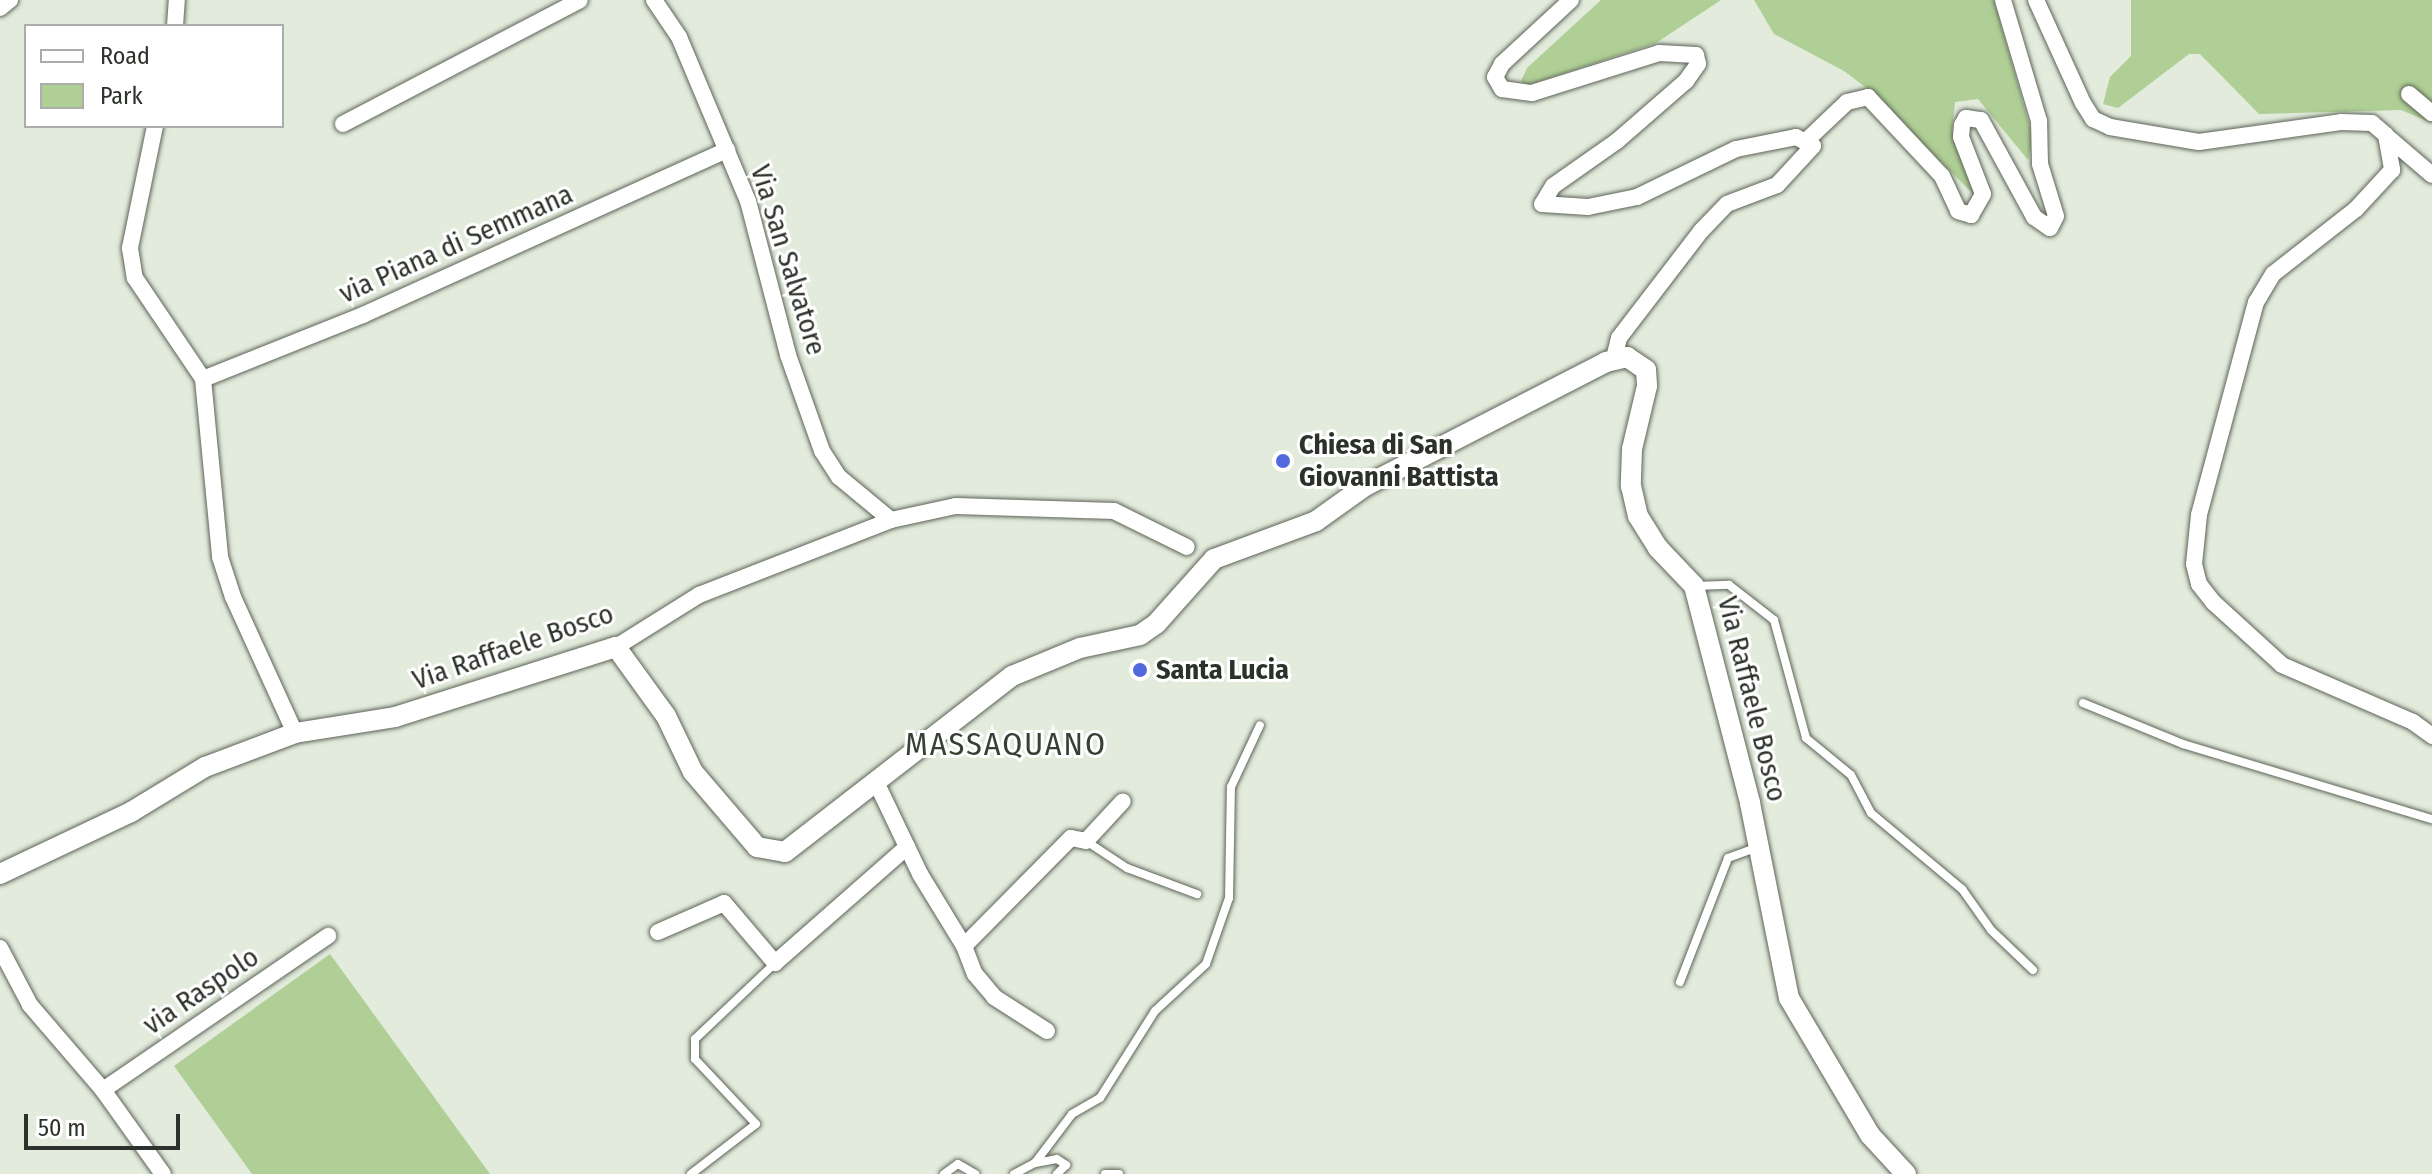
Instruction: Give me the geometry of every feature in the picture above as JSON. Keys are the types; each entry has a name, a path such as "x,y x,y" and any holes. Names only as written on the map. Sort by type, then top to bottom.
{"street":[{"path":"0,8 10,0"},
{"path":"175,24 177,0"},
{"path":"343,124 580,0"},
{"name":"Via San Salvatore","path":"654,0 679,37 727,150 765,253 788,355 822,451 839,477 891,520"},
{"path":"616,647 666,716 693,772 757,847 785,852 1012,676 1080,648 1140,635 1156,624 1214,559 1316,521 1365,486 1614,358 1619,338 1701,231 1727,204 1777,185 1804,161 1813,146 1807,140 1796,137 1736,149 1637,197 1588,207 1542,204 1553,186 1617,141 1686,81 1698,64 1696,55 1659,53 1532,93 1502,89 1495,77 1502,64 1571,0"},
{"path":"1807,140 1847,102 1868,97 1942,176 1958,211 1971,215 1983,194 1961,137 1962,125 1966,118 1981,120 2034,217 2050,228 2056,216 2040,164 2039,121 2003,0"},
{"path":"2036,0 2083,103 2093,119 2110,127 2199,142 2341,122 2372,123 2432,175"},
{"path":"2409,94 2432,113"},
{"path":"155,128 130,248 135,278 203,379 220,557 233,597 295,733"},
{"path":"2386,135 2392,170 2356,209 2273,274 2256,302 2199,515 2194,564 2199,584 2213,602 2282,665 2413,722 2432,736"},
{"name":"via Piana di Semmana","path":"203,379 363,315 727,150"},
{"name":"Via Raffaele Bosco","path":"1614,358 1627,357 1646,370 1632,449 1631,486 1638,516 1658,548 1694,586 1759,846 1789,998 1870,1135 1906,1174"},
{"name":"Via Raffaele Bosco","path":"0,874 131,812 205,767 295,733 395,717 616,647 699,595 891,520 956,506 1114,511 1187,547"},
{"path":"876,782 907,847 994,997 1047,1031"},
{"path":"964,946 1071,838 1086,841 1123,801"},
{"path":"658,932 724,903 775,963 907,847"},
{"name":"via Raspolo","path":"103,1090 328,936"},
{"path":"0,948 30,1005 103,1090 163,1174"}],"lane":[{"path":"1694,586 1729,585 1774,620 1806,738 1851,775 1871,813 1962,889 1991,930 2033,970"},
{"path":"2083,703 2183,744 2432,819"},
{"path":"1035,1163 1072,1114 1100,1098 1155,1011 1206,964 1229,898 1231,787 1260,725"},
{"path":"1086,841 1127,868 1197,894"},
{"path":"1680,982 1728,858 1759,846"},
{"path":"691,1174 756,1124 695,1059 695,1039 775,963"},
{"path":"1014,1174 1035,1163 1057,1159 1066,1165 1057,1174"},
{"path":"944,1174 958,1164 975,1174"},
{"path":"1105,1174 1119,1174"}],"green space":[{"path":"1601,0 1721,0 1656,43 1528,85 1521,81 1527,68"},
{"path":"1754,0 1994,0 2033,138 2028,160 1978,99 1955,102 1952,131 1975,184 1973,194 1873,93 1844,71 1774,34"},
{"path":"2131,0 2432,0 2432,123 2401,110 2259,114 2200,54 2189,54 2118,108 2103,104 2110,77 2131,56"},
{"path":"330,954 490,1174 252,1174 174,1066"}],"place":[{"name":"Chiesa di San Giovanni Battista","path":"1283,461"},
{"name":"Santa Lucia","path":"1140,670"}],"district":[{"name":"MASSAQUANO","path":"1006,744"}]}
